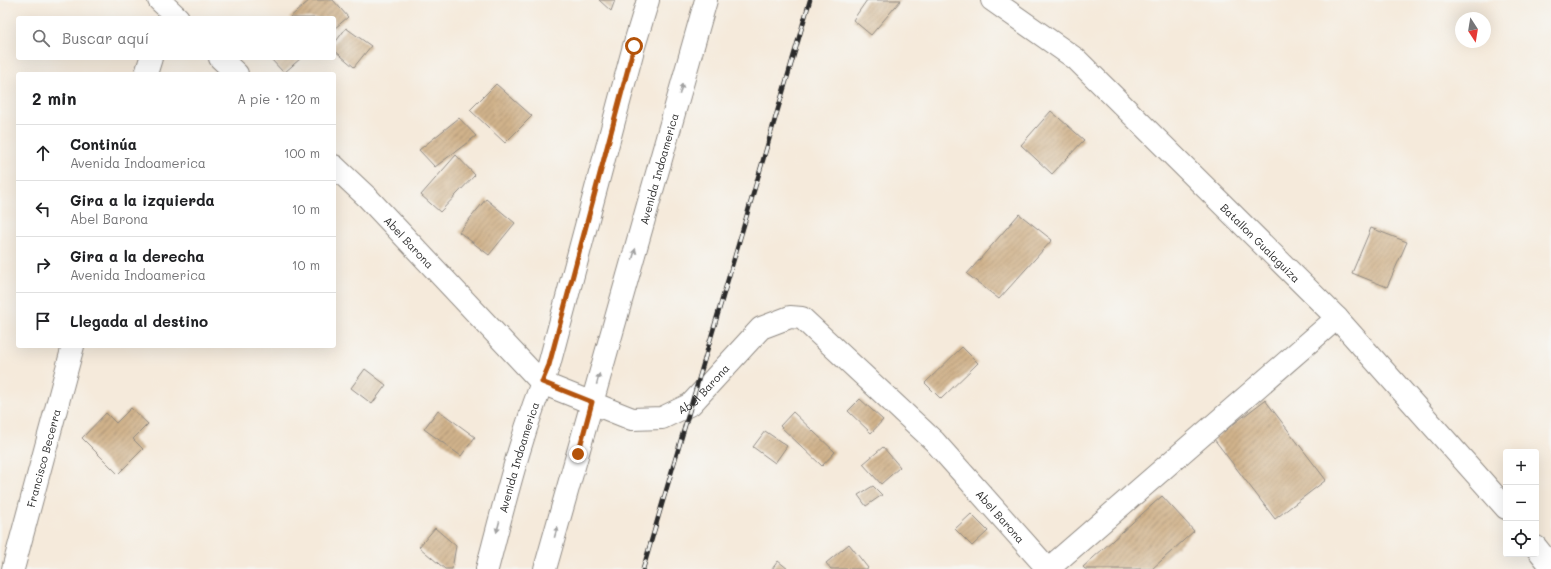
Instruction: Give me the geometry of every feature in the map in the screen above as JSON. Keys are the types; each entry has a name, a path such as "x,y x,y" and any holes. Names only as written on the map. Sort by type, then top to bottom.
{"street":[{"name":"Avenida Indoamerica","path":"487,569 514,469 542,382 549,365 634,46 648,0"},
{"name":"Avenida Indoamerica","path":"545,569 706,0"},
{"name":"Batallon Gualaguiza","path":"992,0 1076,59 1336,318 1503,505"},
{"path":"147,72 150,60"},
{"path":"222,60 235,72"},
{"name":"Abel Barona","path":"336,168 368,198 542,382 632,419 662,418 691,404 761,328 790,317 802,318 934,441 1048,569"},
{"path":"1048,569 1336,318"},
{"name":"Francisco Becerra","path":"13,569 72,348"},
{"path":"1539,551 1551,566"}],"building":[{"path":"310,0 333,0 348,17 336,27 336,16 291,16"},
{"path":"599,0 615,0 611,11"},
{"path":"867,0 901,0 871,35 853,20"},
{"path":"346,28 371,46 354,67 336,52 336,41"},
{"path":"272,60 299,60 285,72 283,72"},
{"path":"496,84 532,116 505,143 470,110"},
{"path":"1051,111 1084,140 1052,174 1021,145"},
{"path":"459,118 476,136 435,167 419,150"},
{"path":"456,155 475,175 440,212 421,195"},
{"path":"486,199 515,223 489,255 459,232"},
{"path":"1019,214 1052,240 999,299 967,274"},
{"path":"1371,228 1407,242 1387,287 1352,273"},
{"path":"962,347 978,363 941,399 925,383"},
{"path":"365,369 386,385 372,404 351,388"},
{"path":"860,399 883,420 871,433 848,411"},
{"path":"1265,400 1326,480 1275,519 1214,439"},
{"path":"131,408 148,424 133,439 143,449 118,474 82,438 106,413 116,423"},
{"path":"438,410 475,437 461,456 424,429"},
{"path":"793,412 835,452 822,466 780,426"},
{"path":"765,431 787,446 775,463 753,447"},
{"path":"883,447 900,467 881,484 863,464"},
{"path":"873,486 882,495 866,506 858,495"},
{"path":"1162,496 1194,531 1152,569 1085,569 1083,567"},
{"path":"971,514 988,531 972,546 955,529"},
{"path":"435,528 456,546 452,569 445,569 419,547"},
{"path":"849,544 868,568 831,569 826,563"},
{"path":"778,561 788,569 772,569"}],"railway":[{"path":"643,569 810,0"}],"route":[{"path":"578,454 592,402 542,382 549,365 634,46"}]}
